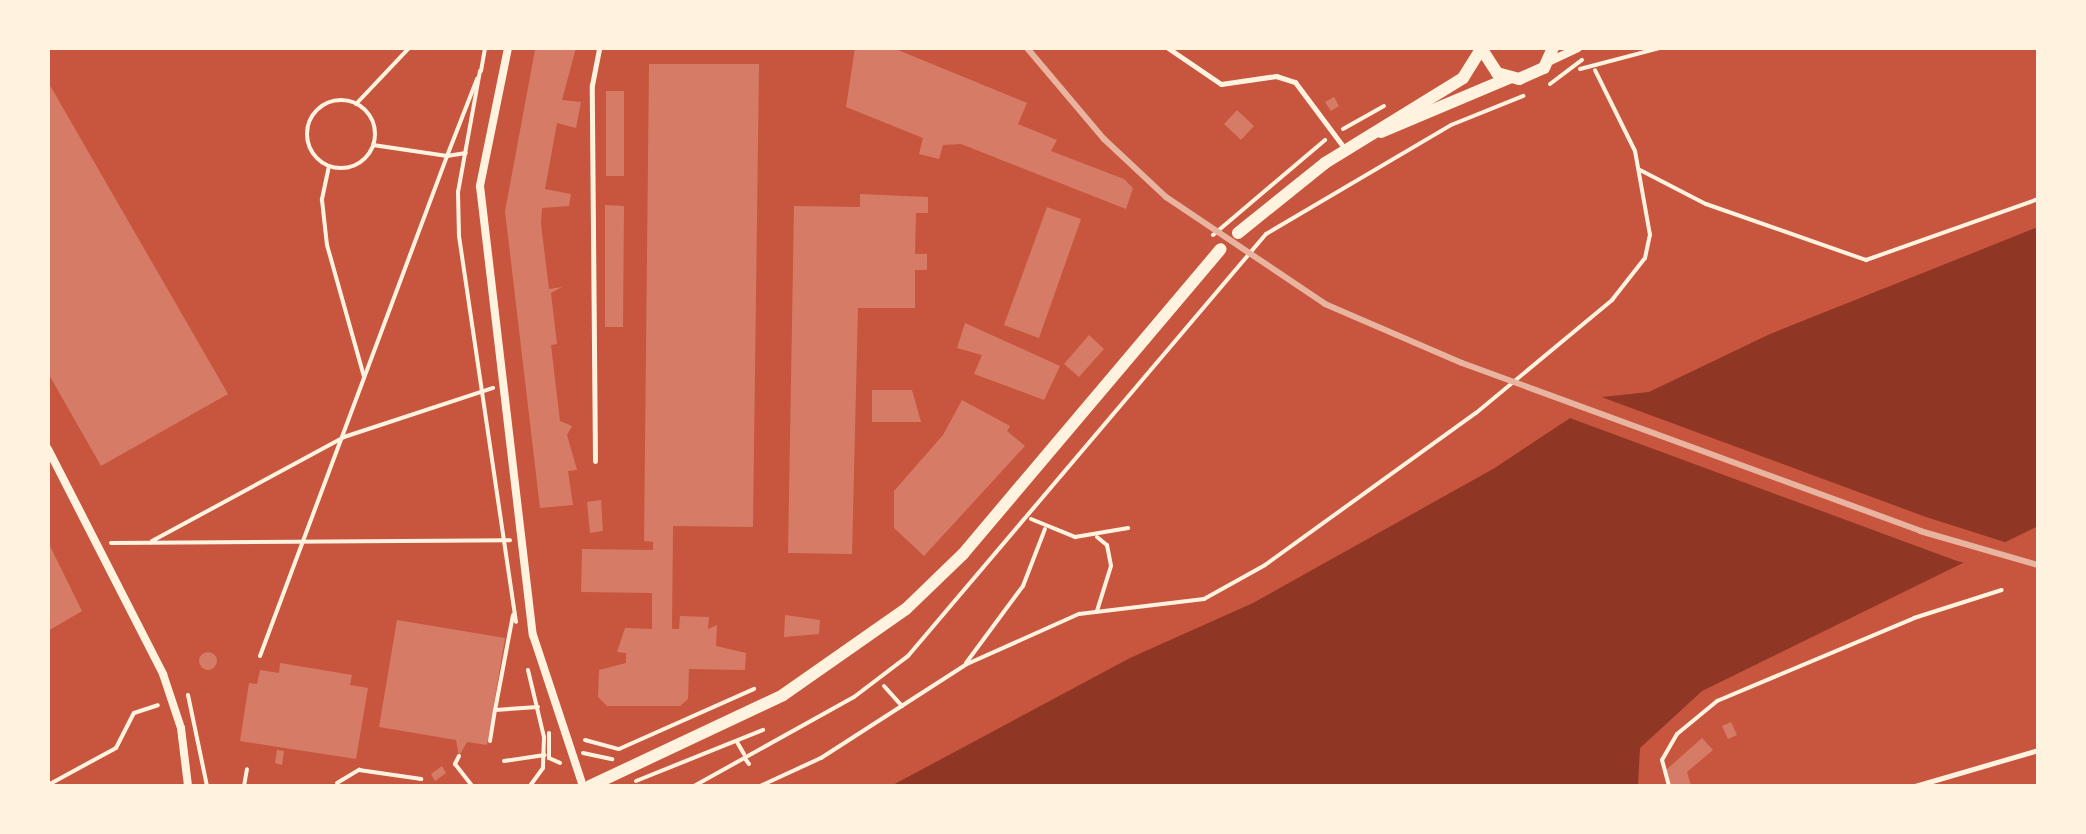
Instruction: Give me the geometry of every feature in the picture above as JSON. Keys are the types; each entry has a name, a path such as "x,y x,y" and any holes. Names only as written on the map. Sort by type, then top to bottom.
{"street":[{"path":"508,48 480,186 533,635 570,759 583,786"},
{"path":"1481,48 1489,67 1509,78"},
{"path":"1238,233 1345,150 1463,78 1481,48"},
{"path":"1548,62 1553,48"},
{"path":"1371,136 1509,78 1533,76 1548,62 1579,48"},
{"path":"590,786 783,695 906,609 963,554 1221,249"},
{"path":"48,449 100,543 176,710 188,786"}],"lane":[{"path":"595,461 592,85 599,48"},
{"path":"1168,48 1221,84 1287,78 1336,133 1345,150"},
{"path":"1915,786 2038,750"}],"path":[{"path":"356,104 409,48"},
{"path":"485,48 467,153 459,236 498,540 520,641"},
{"path":"1579,48 1580,69"},
{"path":"1541,88 1580,69 1660,48"},
{"path":"760,786 902,706 964,665 1097,611 1204,599 1265,565 1476,413 1612,300 1645,258 1650,235 1639,169 1595,70"},
{"path":"260,656 480,71"},
{"path":"694,786 854,697 908,656 1266,234 1451,125 1530,93"},
{"path":"332,101 356,104 374,124 373,145 353,166 329,166 310,150 309,120 332,101"},
{"path":"1207,242 1336,133 1391,102"},
{"path":"373,145 447,156 487,150"},
{"path":"329,166 322,200 327,245 365,380"},
{"path":"1639,169 1706,204 1866,260 2038,199"},
{"path":"150,542 344,437 503,385"},
{"path":"1031,519 1045,529 1097,537 1128,528"},
{"path":"964,665 1023,586 1045,529"},
{"path":"1097,537 1111,559 1097,611"},
{"path":"100,543 522,540"},
{"path":"1669,786 1662,760 1677,734 1717,701 1899,623 2002,590"},
{"path":"490,741 514,613"},
{"path":"523,654 539,707 547,755 554,763 570,759"},
{"path":"585,740 619,749 770,683"},
{"path":"884,686 902,706"},
{"path":"188,695 207,786"},
{"path":"48,785 116,748 134,713 158,705"},
{"path":"495,710 539,707"},
{"path":"639,786 763,730"},
{"path":"737,742 746,759"},
{"path":"504,761 557,751"},
{"path":"530,786 547,755"},
{"path":"459,756 455,764 472,786"},
{"path":"244,786 247,769"},
{"path":"337,783 359,770 421,779"}],"shaded area":[{"path":"2038,227 2038,526 1702,691 1640,748 1638,786 891,786 1130,658 1253,603 1493,469 1602,397 1649,392 1770,334"}],"pier":[{"path":"1596,395 1926,517 2011,544 1969,564 1957,561 1559,414"}],"building":[{"path":"576,48 562,100 581,102 576,128 557,123 545,189 571,194 569,206 542,208 541,224 549,289 562,287 551,293 557,344 551,345 560,421 572,426 567,435 577,470 568,471 573,505 540,508 505,211 535,50"},
{"path":"855,48 893,48 1027,103 1018,124 1057,140 1051,151 1124,179 1133,188 1126,209 961,144 943,145 939,159 919,154 923,138 846,107"},
{"path":"649,64 759,64 753,527 673,526 672,629 679,629 680,616 709,617 708,629 717,625 716,646 746,653 745,670 689,669 688,699 680,706 607,706 598,697 599,670 626,663 626,653 617,652 625,628 652,629 652,593 581,592 582,549 653,550 653,542 644,541"},
{"path":"48,82 228,394 101,466 48,373"},
{"path":"606,91 624,91 624,176 606,176"},
{"path":"1334,97 1339,106 1331,111 1325,102"},
{"path":"1237,110 1254,126 1241,140 1224,124"},
{"path":"860,194 928,197 928,213 916,213 915,254 927,254 927,270 915,270 915,308 858,308 852,554 788,553 794,206 860,207"},
{"path":"605,205 624,206 623,327 605,327"},
{"path":"1047,207 1081,219 1039,338 1004,325"},
{"path":"965,323 1060,366 1044,400 974,374 982,355 957,348"},
{"path":"1089,335 1104,349 1079,377 1064,364"},
{"path":"872,390 912,390 921,422 872,422"},
{"path":"962,400 1010,426 1007,431 1025,446 924,556 894,528 894,491 943,435"},
{"path":"601,500 603,531 590,533 587,502"},
{"path":"48,542 82,611 48,631"},
{"path":"785,615 820,620 819,634 784,637"},
{"path":"397,620 505,638 487,745 467,742 459,756 456,740 379,727"},
{"path":"204,652 212,652 217,661 215,668 204,670 199,665 199,657"},
{"path":"280,663 352,675 350,685 368,688 356,759 240,741 249,683 257,684 260,670 279,673"},
{"path":"1731,722 1737,735 1728,739 1722,726"},
{"path":"1702,738 1713,750 1687,772 1691,786 1670,784 1666,770"},
{"path":"277,750 284,751 282,765 275,763"},
{"path":"442,766 446,773 435,781 431,774"}],"railway":[{"path":"1027,48 1104,139 1166,197 1325,304 1462,363 1920,531 2038,565"}]}
